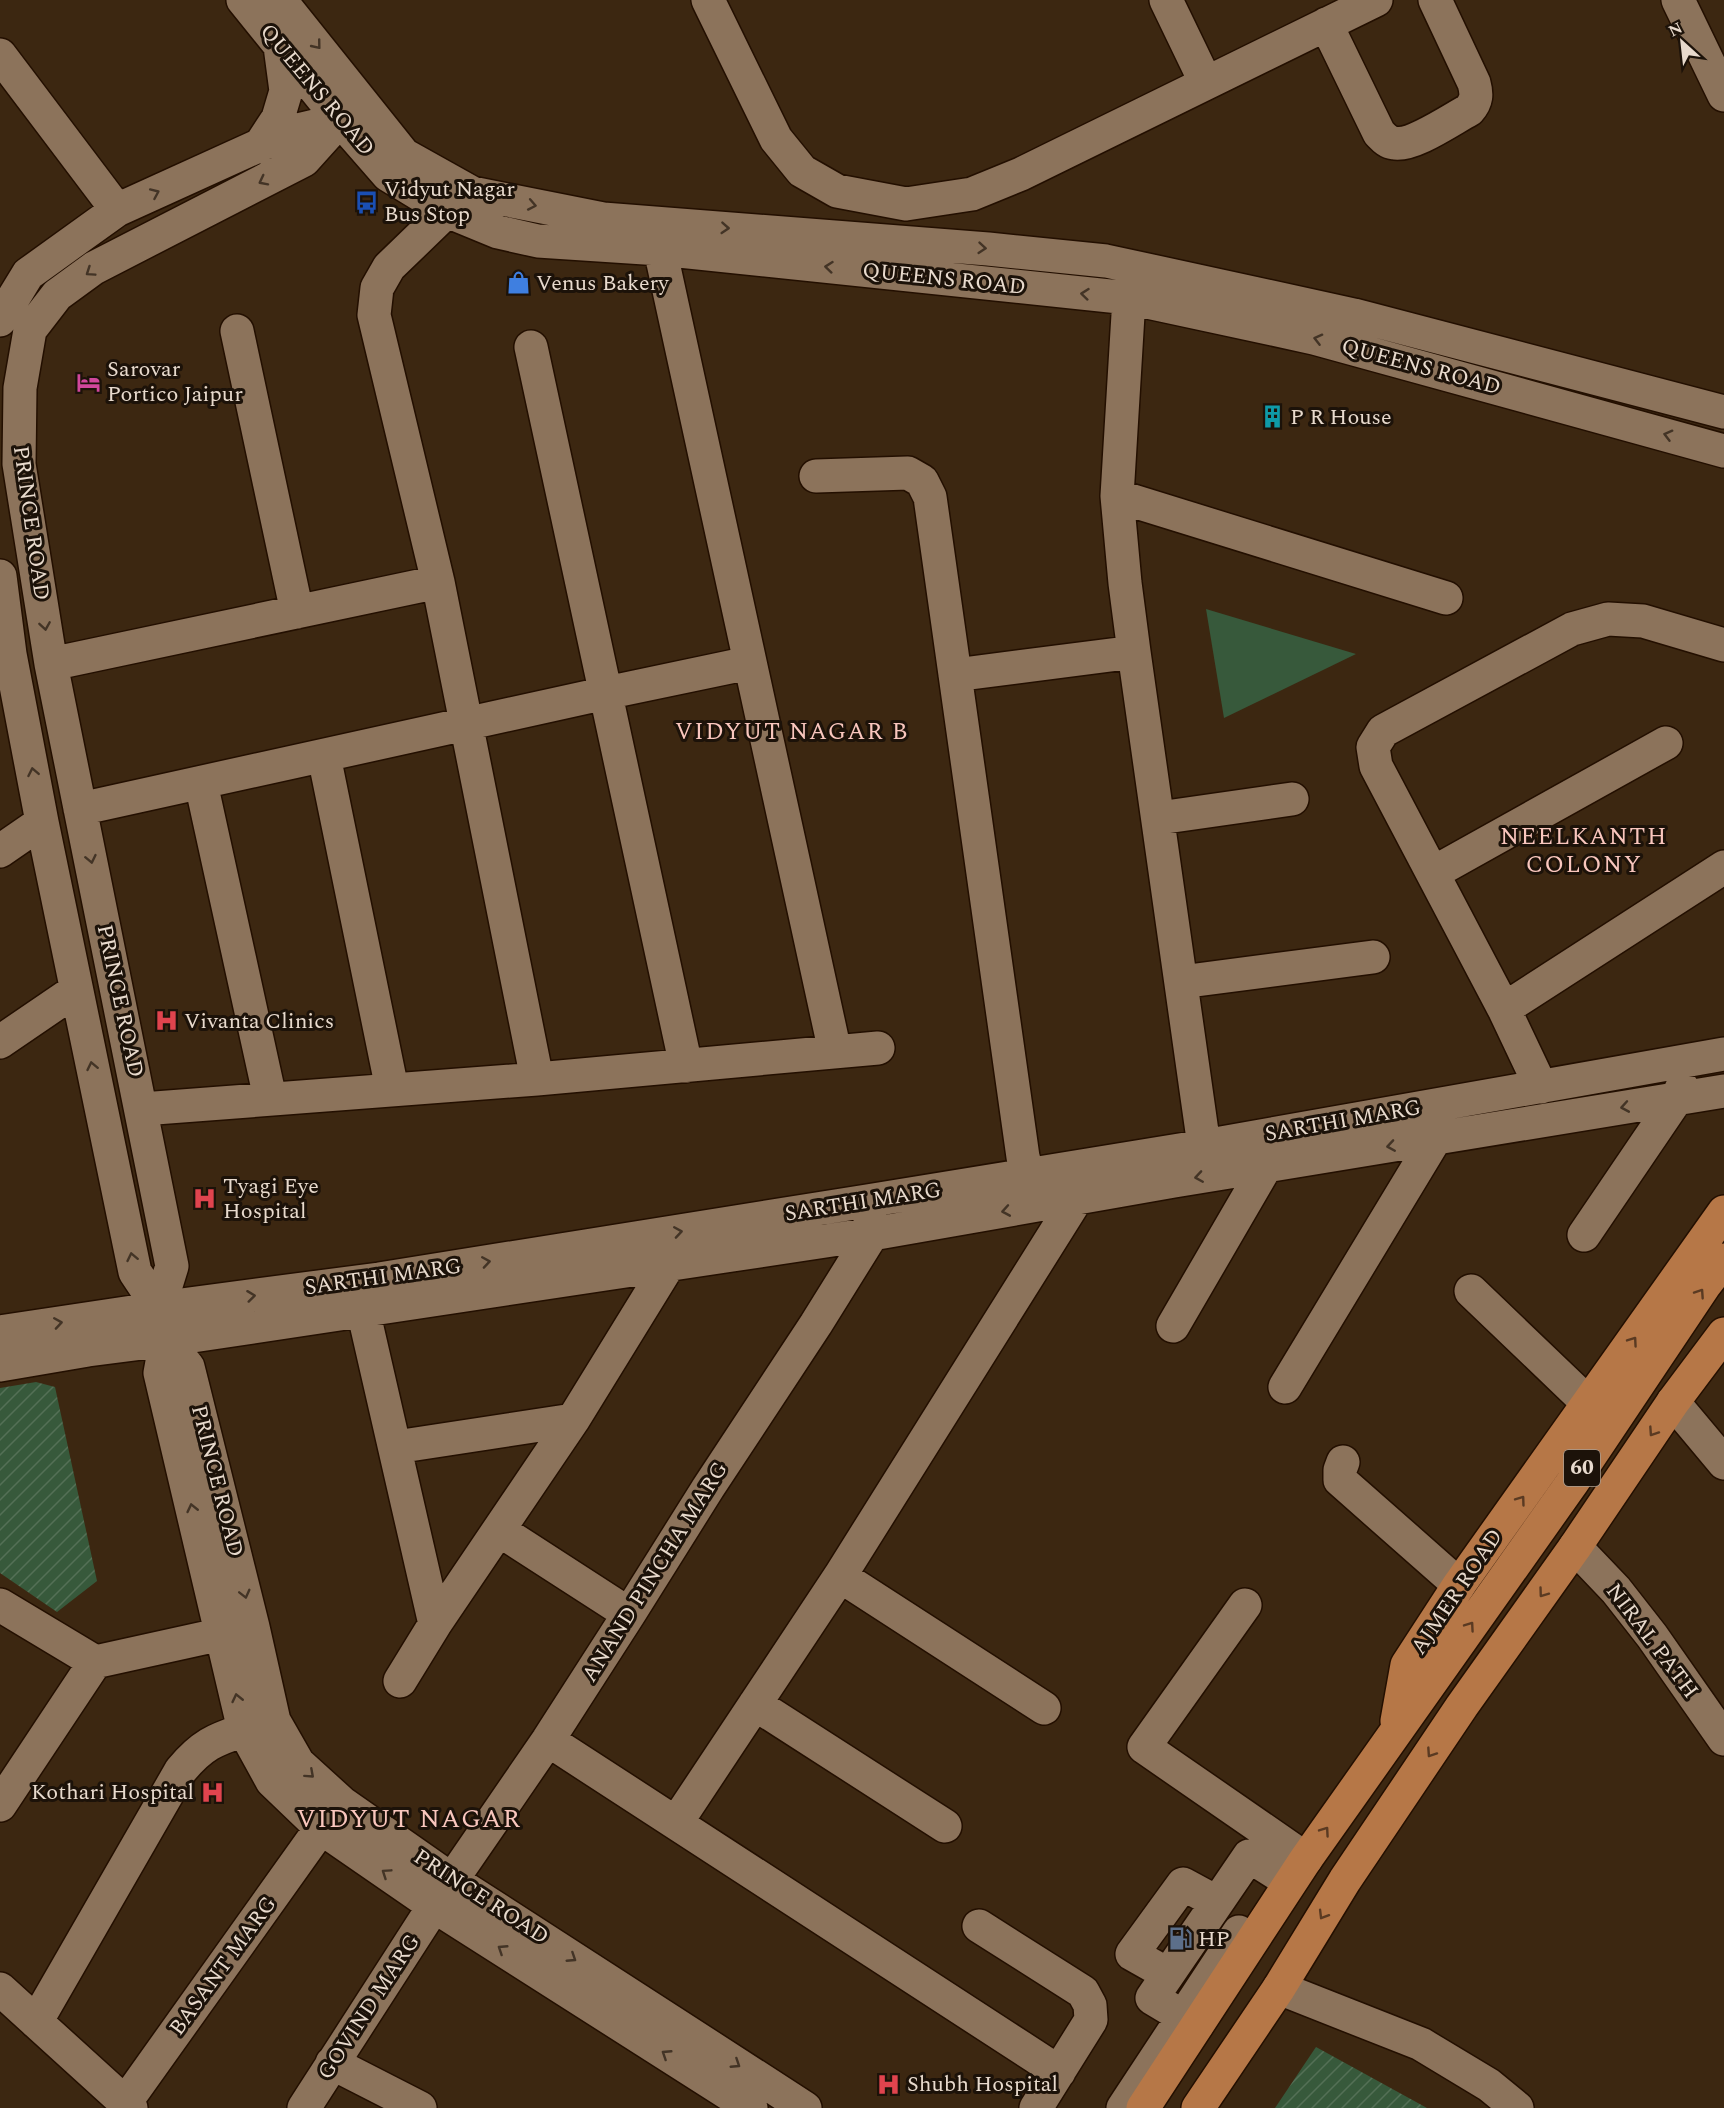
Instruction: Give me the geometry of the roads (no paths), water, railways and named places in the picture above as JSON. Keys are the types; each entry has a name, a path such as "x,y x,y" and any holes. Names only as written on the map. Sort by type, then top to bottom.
{"highway":[{"name":"AJMER ROAD","path":"1143,2108 1190,2021 1292,1866 1395,1732 1407,1665 1459,1585 1724,1212"},
{"name":"60","path":"1395,1732 1572,1483 1704,1286 1724,1260"},
{"path":"1198,2108 1279,1988 1345,1880 1449,1725 1575,1547 1673,1402 1724,1334"}],"street":[{"name":"QUEENS ROAD","path":"243,0 280,45 352,112 404,155 472,193 603,219 940,244 1106,261 1354,315 1724,412"},
{"name":"QUEENS ROAD","path":"280,0 352,112 375,160 388,175 447,211 498,232 538,241 660,249 1129,298 1314,338 1724,451"},
{"path":"708,0 776,139 802,171 837,191 906,204 972,194 1002,182 1206,83 1334,14 1376,0"},
{"path":"1166,0 1206,83"},
{"path":"1334,14 1379,133 1387,141 1397,144 1410,142 1469,110 1476,102 1477,93 1474,83 1435,0"},
{"path":"1678,0 1724,95"},
{"path":"259,147 278,118 286,91 280,45"},
{"path":"0,55 117,210"},
{"path":"0,320 28,274 117,210 289,132 352,112"},
{"name":"PRINCE ROAD","path":"159,1308 172,1266 51,664 19,464 20,388 30,330 57,295 94,268 304,160 352,112"},
{"path":"304,160 338,157 375,160"},
{"path":"447,211 389,267 377,288 374,315 438,582 537,1079"},
{"path":"939,278 940,244"},
{"path":"660,249 835,1052"},
{"path":"1129,298 1117,496 1134,652 1204,1146"},
{"path":"237,331 297,612"},
{"path":"531,347 686,1066"},
{"path":"816,476 908,473 922,481 930,497 1023,1157 1028,1175"},
{"path":"1117,496 1446,598"},
{"name":"PRINCE ROAD","path":"0,576 5,658 42,822 135,1272 159,1308 166,1340 160,1373 244,1730 272,1781 321,1828 443,1893 805,2108"},
{"path":"51,664 438,582"},
{"path":"1541,1087 1504,1009 1376,766 1373,747 1383,731 1572,629 1608,619 1643,621 1724,645"},
{"path":"955,675 1134,652"},
{"path":"80,809 749,663"},
{"path":"1433,873 1666,743"},
{"path":"324,756 392,1089"},
{"path":"201,783 270,1098"},
{"path":"1159,818 1292,799"},
{"path":"0,851 42,822"},
{"path":"1504,1009 1724,867"},
{"path":"1181,982 1373,957"},
{"path":"0,1042 76,990"},
{"path":"142,1109 537,1079 878,1048"},
{"path":"1584,1235 1677,1098 1709,1056"},
{"name":"SARTHI MARG","path":"0,1332 379,1279 649,1257 867,1201 1204,1146 1709,1056"},
{"path":"0,1365 363,1310 649,1257 872,1234 1266,1166 1724,1091"},
{"path":"1285,1387 1435,1139"},
{"path":"1173,1326 1266,1166"},
{"path":"676,1823 840,1576 1077,1198 1070,1167"},
{"path":"867,1201 872,1234"},
{"name":"ANAND PINCHA MARG","path":"443,1893 548,1740 872,1234"},
{"path":"400,1682 435,1624 573,1420 649,1257"},
{"path":"1471,1292 1589,1404"},
{"path":"363,1310 435,1624"},
{"name":"PRINCE ROAD","path":"166,1340 188,1367 274,1721 298,1763 443,1893 751,2108"},
{"path":"1673,1402 1724,1463"},
{"path":"396,1446 573,1420"},
{"path":"1343,1462 1340,1480 1459,1585"},
{"path":"499,1530 629,1614"},
{"name":"NIRAL PATH","path":"1575,1547 1616,1590 1652,1636 1724,1739"},
{"path":"840,1576 1044,1708"},
{"path":"0,1605 95,1662 222,1634"},
{"path":"1245,1605 1144,1747 1292,1866"},
{"path":"0,1805 95,1662"},
{"path":"755,1704 945,1826"},
{"path":"36,2022 181,1770 196,1752 215,1740 244,1730"},
{"path":"548,1740 1059,2072"},
{"name":"BASANT MARG","path":"128,2105 321,1828"},
{"path":"1154,1982 1207,1897 1239,1851 1249,1856 1292,1866"},
{"path":"1154,1982 1249,1856"},
{"name":"GOVIND MARG","path":"304,2108 443,1893"},
{"path":"978,1926 1083,1992 1090,2005 1091,2020 1036,2108"},
{"path":"1123,2108 1190,2021 1154,1982"},
{"path":"1279,1988 1421,2044 1489,2085 1518,2108"},
{"path":"0,1989 128,2105"},
{"path":"332,2063 420,2108"}],"place":[{"name":"Vidyut Nagar Bus Stop","path":"366,202"},
{"name":"Venus Bakery","path":"518,283"},
{"name":"Sarovar Portico Jaipur","path":"89,382"},
{"name":"P R House","path":"1272,417"},
{"name":"Vivanta Clinics","path":"166,1021"},
{"name":"Tyagi Eye Hospital","path":"205,1199"},
{"name":"Kothari Hospital","path":"212,1792"},
{"name":"HP","path":"1180,1939"},
{"name":"Shubh Hospital","path":"889,2084"}],"district":[{"name":"VIDYUT NAGAR B","path":"792,732"},
{"name":"NEELKANTH COLONY","path":"1584,851"},
{"name":"VIDYUT NAGAR","path":"409,1819"}]}
